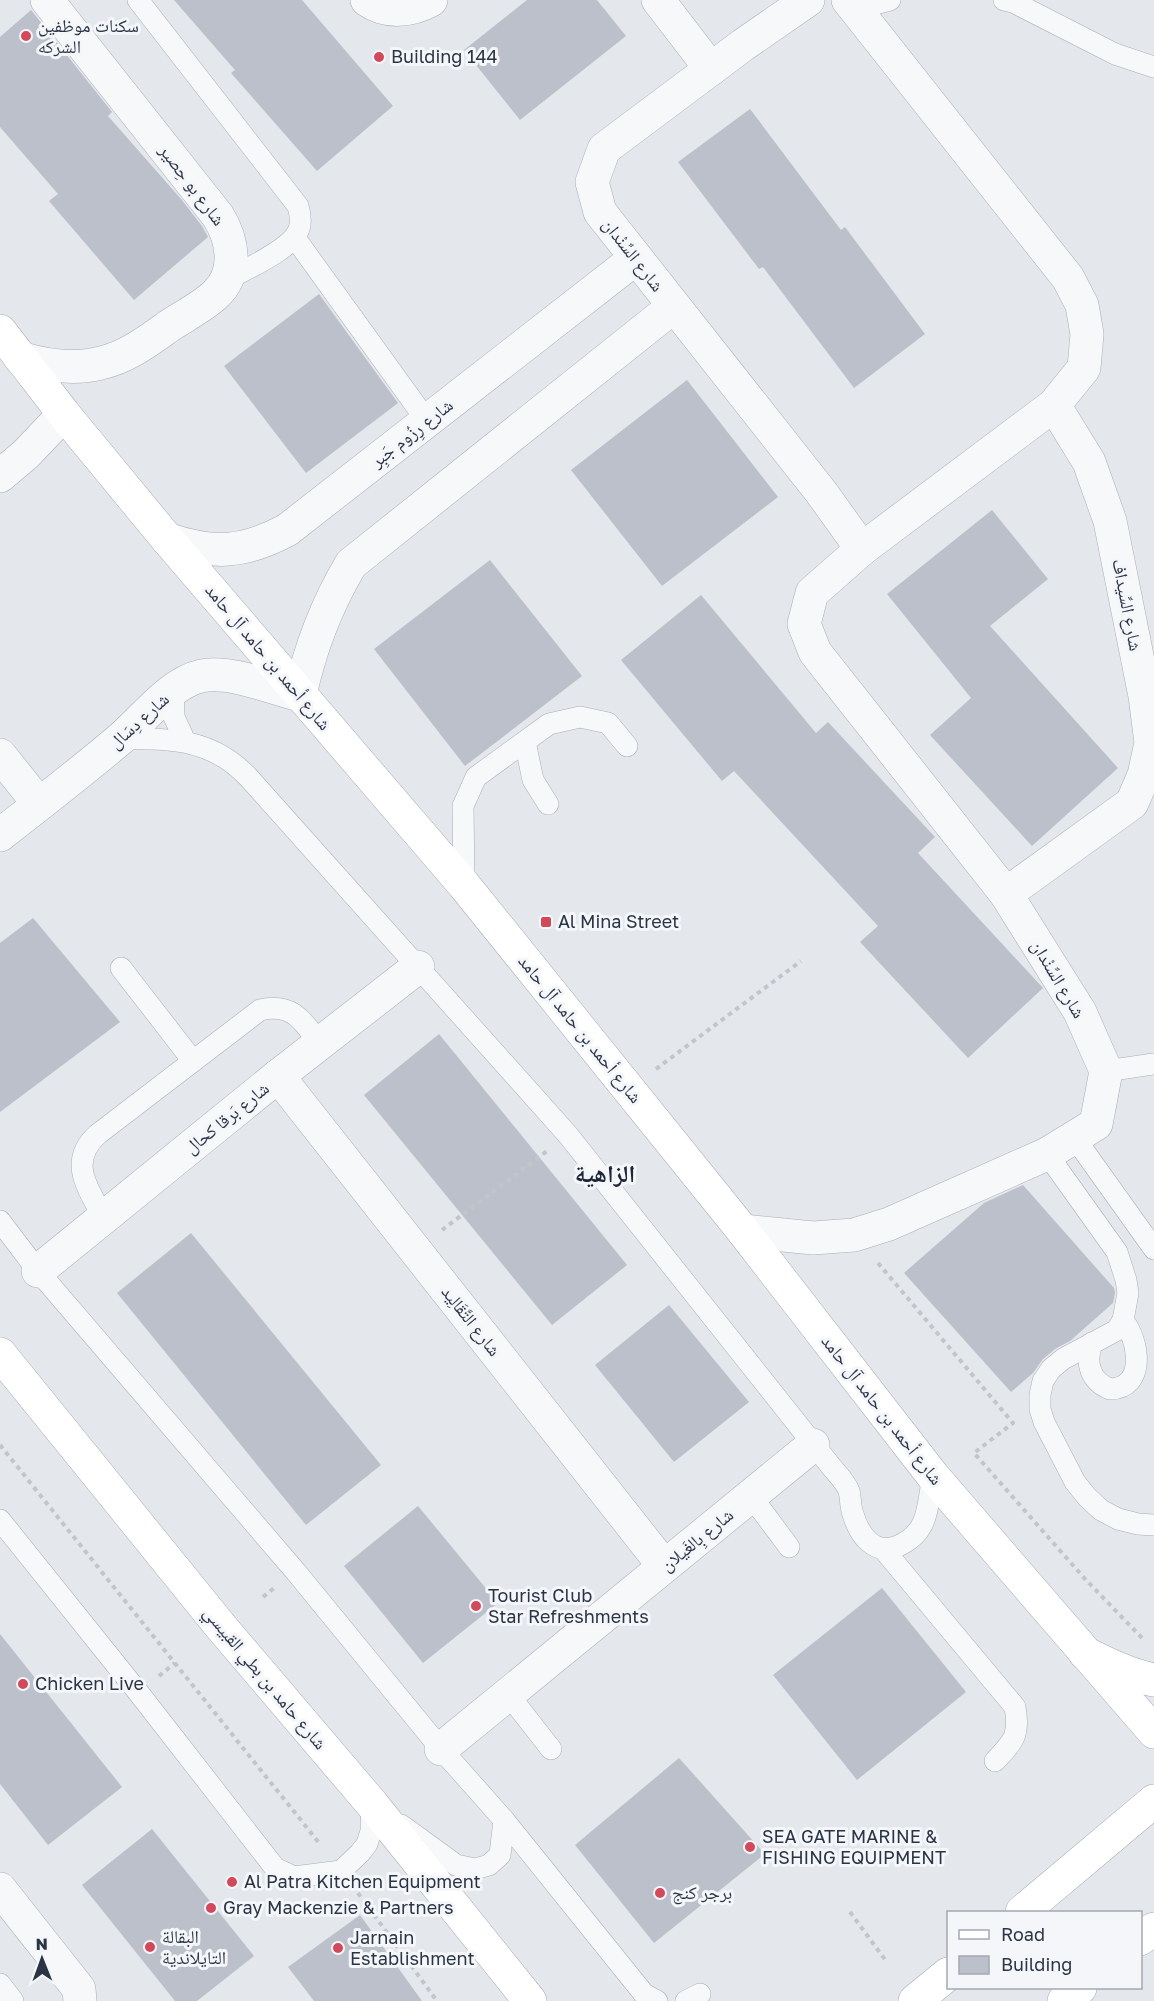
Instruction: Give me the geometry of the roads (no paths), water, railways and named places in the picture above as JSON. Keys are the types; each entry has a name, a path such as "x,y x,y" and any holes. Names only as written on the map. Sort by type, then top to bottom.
{"main road":[{"name":"شارع أحمد بن حامد آل حامد","path":"0,331 64,414 168,539 464,885 743,1231 933,1476 1154,1732"},
{"name":"شارع حامد بن بطي القبيسي","path":"0,1354 222,1628 372,1804 530,2001"},
{"path":"1084,1653 1135,1677 1154,1680"},
{"path":"1023,1911 1154,1802"},
{"path":"1142,1938 1154,1929"},
{"path":"915,2001 947,1975"},
{"path":"1064,2001 1079,1989"}],"street":[{"name":"شارع بو حِصير","path":"47,0 227,230 232,247 231,264 226,280"},
{"path":"367,0 385,8 402,10 417,7 431,0"},
{"path":"658,0 711,69"},
{"name":"شارع السِّنْدان","path":"808,0 604,149 592,182 600,212 821,492 862,549"},
{"name":"شارع السِّنْدان","path":"851,5 1068,278 1082,305 1087,334 1084,368 1054,405 862,549 812,593 804,624 815,652 1006,894 1080,1012 1106,1071"},
{"name":"شارع رِزُوم جَبِر","path":"168,539 191,547 216,550 241,548 265,542 287,530 636,258"},
{"path":"20,358 61,367 102,363 122,356 140,347 215,294 226,280"},
{"path":"300,695 314,640 351,564 673,307"},
{"name":"شارع السِّيداف","path":"1006,894 1132,802 1144,775 1151,743 1149,694 1110,521 1089,462 1054,405"},
{"path":"0,476 26,454 64,414"},
{"name":"شارع دِسَال","path":"0,835 121,739 173,691 192,679 214,675 236,678 300,695"},
{"path":"0,755 39,804"},
{"name":"شارع بَرقا كحال","path":"38,1271 278,1076 418,967"},
{"path":"743,1231 813,1239 854,1235 889,1224 1047,1154 1096,1124 1106,1071"},
{"name":"شارع التَّقَالِيد","path":"278,1076 664,1566"},
{"name":"شارع بِالغَيلان","path":"441,1749 813,1445"},
{"path":"0,1889 79,1989 80,2001"}],"lane":[{"path":"138,0 298,206 301,217 295,238 288,245 226,280"},
{"path":"851,5 890,0"},
{"path":"1004,0 1013,2 1115,54 1154,67"},
{"path":"295,238 427,421"},
{"path":"173,691 174,717 185,741"},
{"path":"464,885 463,806 476,777 549,724 580,717 608,723 627,746"},
{"path":"121,739 156,738 185,741 210,749 238,766 568,1135 849,1490 853,1515 872,1546 884,1550 1015,1707 1018,1725 1014,1741 995,1761"},
{"path":"525,742 533,780 548,804"},
{"path":"121,968 193,1061"},
{"path":"104,1218 82,1175 82,1165 88,1146 99,1134 252,1014 270,1007 280,1008 298,1016 320,1044"},
{"path":"1106,1071 1154,1064"},
{"path":"1074,1137 1148,1241 1117,1252"},
{"path":"1047,1154 1117,1252 1128,1293 1123,1320 1117,1330 1063,1359 1051,1369 1044,1381 1040,1402 1044,1422 1075,1482 1086,1497 1101,1510 1118,1519 1154,1525"},
{"path":"0,1221 38,1271 296,1572 441,1749 504,1820 644,1994 657,2001"},
{"path":"1092,1343 1088,1354 1088,1366 1097,1381 1110,1389 1126,1386 1131,1380 1137,1360 1131,1333 1123,1320"},
{"path":"884,1550 916,1536 923,1524 933,1476"},
{"path":"751,1496 789,1548"},
{"path":"0,1520 138,1692 275,1869 294,1877 341,1871 367,1844 371,1831 372,1804"},
{"path":"508,1694 551,1749"},
{"path":"372,1804 456,1865 475,1869 489,1865 500,1855 504,1820"},
{"path":"0,1984 13,2001"}],"place":[{"name":"سكنات موظفين الشركه","path":"26,36"},
{"name":"Building 144","path":"379,57"},
{"name":"Al Mina Street","path":"546,922"},
{"name":"Tourist Club Star Refreshments","path":"476,1606"},
{"name":"Chicken Live","path":"23,1684"},
{"name":"SEA GATE MARINE & FISHING EQUIPMENT","path":"750,1847"},
{"name":"Al Patra Kitchen Equipment","path":"232,1882"},
{"name":"برجر كنج","path":"660,1893"},
{"name":"Gray Mackenzie & Partners","path":"211,1908"},
{"name":"البقالة التايلاندية","path":"150,1947"},
{"name":"Jarnain Establishment","path":"338,1948"}],"district":[{"name":"الزاهية","path":"605,1174"}]}
